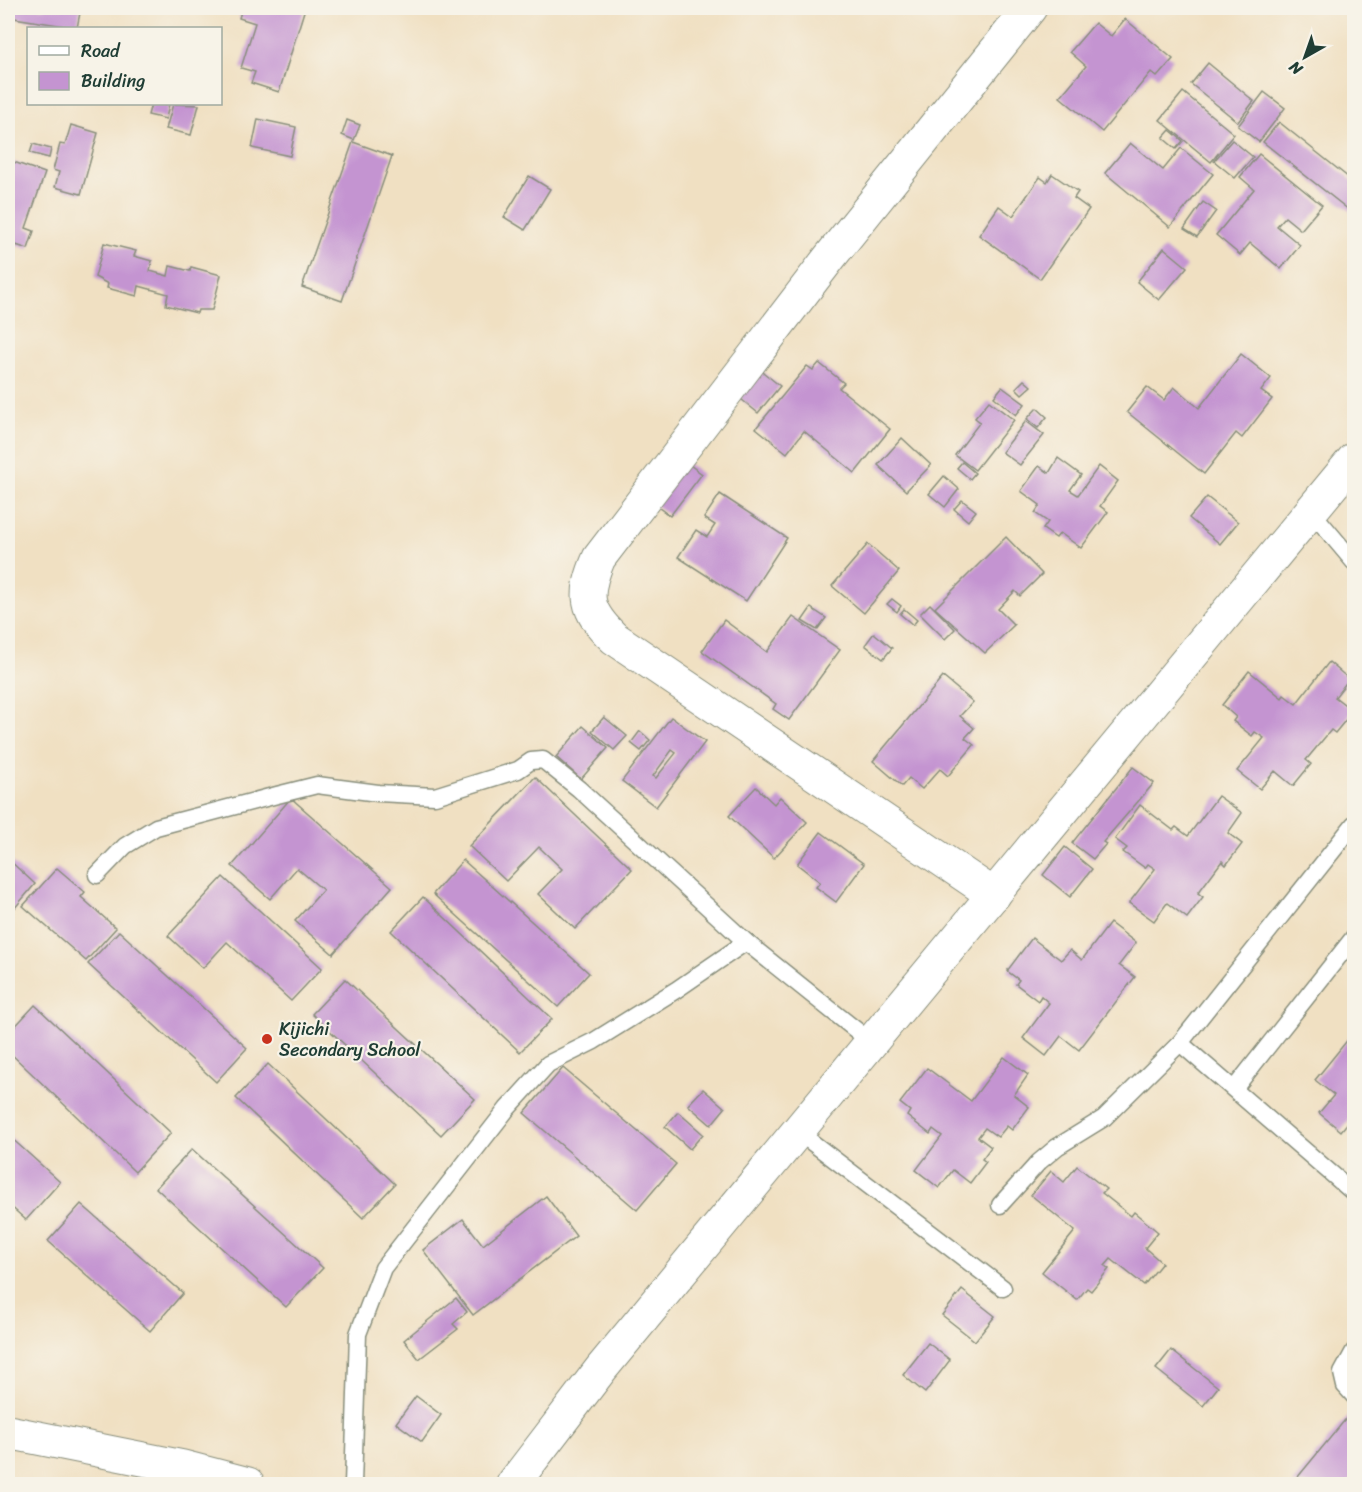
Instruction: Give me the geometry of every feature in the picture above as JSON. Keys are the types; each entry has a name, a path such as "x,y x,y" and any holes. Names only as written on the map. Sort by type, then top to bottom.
{"street":[{"path":"993,895 614,638 593,615 588,591 598,558 830,257 1030,8"},
{"path":"513,1485 601,1369 1354,459"},
{"path":"8,1432 183,1467 248,1485"}],"lane":[{"path":"1311,511 1354,562"},
{"path":"97,875 125,846 156,827 266,798 317,785 378,793 435,796 518,770 531,761 543,760 579,789 746,942 871,1042"},
{"path":"1000,1205 1039,1162 1057,1147 1104,1118 1180,1043 1354,824"},
{"path":"1234,1089 1354,938"},
{"path":"353,1485 358,1334 383,1268 507,1109 548,1064 594,1041 676,990 746,942"},
{"path":"1180,1043 1354,1193"},
{"path":"797,1131 1003,1288"},
{"path":"1354,1351 1341,1373 1345,1386 1354,1396"}],"building":[{"path":"8,8 81,8 77,27 8,17"},
{"path":"242,8 305,8 279,92 251,83 255,72 241,68 255,23 239,18"},
{"path":"1125,19 1173,59 1157,77 1151,72 1102,132 1060,97 1086,66 1070,52 1095,23 1111,36"},
{"path":"1208,63 1254,101 1238,122 1191,84"},
{"path":"1183,92 1234,134 1211,162 1160,120"},
{"path":"1264,92 1285,108 1259,142 1238,126"},
{"path":"151,105 169,105 166,119 148,115"},
{"path":"173,105 199,105 191,135 166,129"},
{"path":"258,119 296,127 290,156 252,148"},
{"path":"347,120 360,125 354,140 342,135"},
{"path":"1279,122 1354,182 1354,214 1263,142"},
{"path":"71,125 98,133 81,194 55,187 59,172 53,170 60,144 65,145"},
{"path":"1170,130 1183,141 1176,149 1163,138"},
{"path":"1232,140 1253,157 1235,178 1214,161"},
{"path":"353,142 392,156 342,301 302,287"},
{"path":"1130,143 1163,170 1181,148 1213,174 1170,227 1105,173"},
{"path":"33,144 51,149 49,158 30,153"},
{"path":"1259,154 1322,205 1301,230 1285,217 1277,226 1300,245 1281,269 1250,243 1240,255 1216,235 1254,189 1240,177"},
{"path":"8,160 45,173 26,228 34,231 28,249 16,245 12,257 8,256"},
{"path":"1052,174 1078,192 1074,198 1089,209 1040,279 979,235 999,206 1013,216 1040,177 1047,182"},
{"path":"529,176 550,189 525,230 504,217"},
{"path":"1203,202 1216,211 1197,237 1184,229"},
{"path":"104,243 136,251 134,256 152,261 150,271 168,276 170,266 190,271 191,267 221,275 212,310 198,310 197,313 166,305 168,294 139,286 137,296 107,288 108,284 95,277"},
{"path":"1164,248 1187,267 1159,300 1137,282"},
{"path":"1241,354 1271,378 1261,391 1272,399 1242,438 1236,433 1204,474 1127,412 1147,387 1164,400 1174,387 1199,408"},
{"path":"819,363 844,383 839,388 890,429 855,473 804,431 787,453 756,428 807,366 813,370"},
{"path":"758,368 780,386 758,413 736,395"},
{"path":"1024,380 1031,386 1022,394 1016,388"},
{"path":"1002,387 1025,404 1016,415 994,397"},
{"path":"989,401 1014,420 975,470 955,455 980,422 975,418"},
{"path":"1037,408 1047,417 1038,428 1027,419"},
{"path":"1026,421 1044,435 1020,465 1002,452"},
{"path":"902,438 931,465 906,491 878,465"},
{"path":"679,457 702,474 670,516 647,499"},
{"path":"1058,458 1081,475 1070,490 1078,495 1099,466 1118,481 1100,506 1108,512 1081,548 1060,533 1056,538 1043,529 1048,522 1035,513 1040,505 1021,491 1039,466 1049,473"},
{"path":"962,462 975,473 970,479 957,468"},
{"path":"944,476 959,489 945,507 929,494"},
{"path":"720,494 787,538 746,601 678,557 696,530 707,537 715,525 704,518"},
{"path":"1207,497 1238,522 1220,544 1189,518"},
{"path":"962,500 976,511 968,521 954,509"},
{"path":"1006,537 1042,574 1020,596 1015,591 998,609 1014,625 985,653 935,608"},
{"path":"868,544 899,571 864,613 832,586"},
{"path":"892,599 901,606 897,612 887,604"},
{"path":"930,604 955,629 945,639 920,614"},
{"path":"811,608 826,618 817,630 802,621"},
{"path":"904,609 917,620 913,625 900,614"},
{"path":"793,617 840,650 789,720 773,709 776,704 702,651 724,620 767,652"},
{"path":"874,633 892,648 883,659 865,645"},
{"path":"1329,662 1349,679 1335,697 1353,711 1335,733 1331,730 1306,760 1311,764 1293,786 1275,771 1260,789 1237,771 1264,738 1255,732 1252,736 1233,721 1236,717 1222,705 1249,671 1282,698 1284,695 1296,704"},
{"path":"943,677 973,702 960,716 974,728 965,738 974,745 948,776 940,769 922,789 909,778 902,786 873,761"},
{"path":"604,717 627,736 614,750 592,731"},
{"path":"671,717 705,742 656,807 622,781","holes":["672,750 676,753 656,778 653,776"]},
{"path":"583,726 608,748 581,779 556,757"},
{"path":"640,731 650,740 641,751 631,743"},
{"path":"1133,767 1154,783 1103,842 1106,844 1093,859 1072,843"},
{"path":"535,777 632,869 575,929 538,894 562,869 539,847 506,881 469,846"},
{"path":"756,787 774,804 780,797 807,822 774,858 729,816"},
{"path":"1218,796 1242,813 1228,833 1242,844 1226,865 1222,861 1198,893 1203,897 1187,918 1167,903 1154,921 1129,903 1155,869 1148,864 1145,868 1123,852 1127,848 1115,839 1140,805 1173,830 1176,827 1188,836"},
{"path":"291,798 392,887 333,954 295,921 323,890 297,868 270,899 232,866"},
{"path":"821,832 864,864 836,902 816,887 820,882 797,864"},
{"path":"1065,847 1092,869 1070,897 1043,875"},
{"path":"8,859 35,884 8,916"},
{"path":"463,860 589,973 558,1007 433,894"},
{"path":"57,868 85,892 81,897 116,928 86,961 23,906"},
{"path":"223,877 322,968 291,1001 227,942 203,968 168,936"},
{"path":"423,897 552,1019 520,1052 391,931"},
{"path":"1110,923 1136,943 1119,965 1135,977 1079,1050 1061,1036 1046,1056 1023,1038 1049,1003 1041,996 1038,1001 1016,984 1019,980 1007,971 1032,938 1061,960 1070,950 1082,960"},
{"path":"119,931 247,1048 216,1082 88,964"},
{"path":"345,979 475,1099 441,1135 312,1014"},
{"path":"35,1005 171,1133 135,1172 8,1051 8,1034"},
{"path":"1354,1032 1354,1115 1341,1131 1319,1113 1334,1095 1315,1080"},
{"path":"1004,1057 1028,1075 1014,1095 1029,1107 1012,1130 1007,1126 998,1137 985,1128 978,1137 991,1147 982,1159 986,1162 970,1183 953,1170 939,1188 916,1170 942,1136 933,1129 930,1134 907,1116 910,1111 900,1103 927,1068 971,1101"},
{"path":"268,1064 395,1184 363,1218 236,1098"},
{"path":"563,1068 676,1164 637,1210 524,1113"},
{"path":"703,1089 725,1108 711,1125 688,1105"},
{"path":"678,1112 703,1134 690,1149 665,1127"},
{"path":"8,1135 60,1182 26,1220 8,1204"},
{"path":"192,1149 323,1268 286,1307 156,1188"},
{"path":"1077,1166 1106,1189 1102,1193 1131,1216 1134,1212 1158,1232 1145,1248 1162,1263 1144,1285 1111,1259 1105,1266 1109,1269 1091,1291 1087,1288 1077,1300 1042,1272 1075,1231 1031,1195 1051,1171 1064,1182"},
{"path":"546,1196 576,1236 473,1315 423,1250 463,1219 483,1245"},
{"path":"81,1204 183,1293 150,1331 48,1241"},
{"path":"962,1290 995,1316 975,1341 942,1315"},
{"path":"456,1298 467,1312 453,1324 458,1329 419,1359 404,1340"},
{"path":"928,1343 950,1360 925,1393 903,1375"},
{"path":"1171,1350 1218,1387 1203,1406 1156,1369"},
{"path":"416,1396 441,1415 422,1442 396,1423"},
{"path":"1349,1415 1354,1420 1354,1476 1348,1484 1292,1484"}],"place":[{"name":"Kijichi Secondary School","path":"267,1039"}]}
